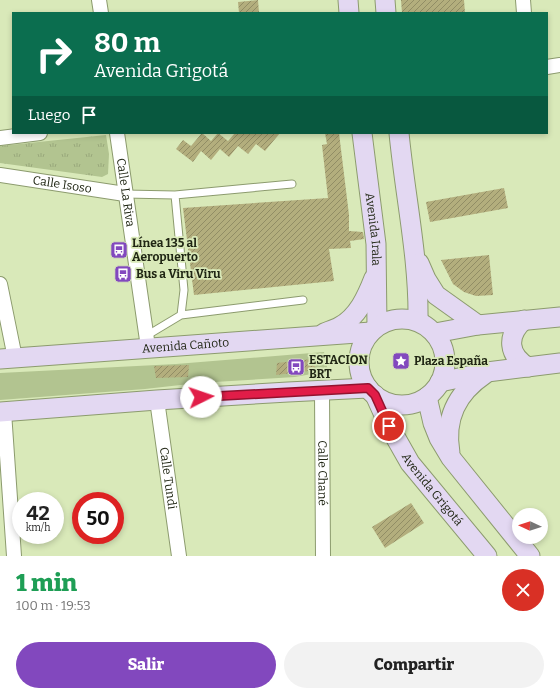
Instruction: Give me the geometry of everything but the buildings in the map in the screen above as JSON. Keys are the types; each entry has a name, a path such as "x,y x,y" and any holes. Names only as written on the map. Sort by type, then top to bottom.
{"main road":[{"path":"348,0 349,12"},
{"path":"385,0 386,12"},
{"name":"Avenida Irala","path":"362,134 376,244 377,271 374,329"},
{"path":"399,134 415,255 418,321"},
{"path":"415,255 426,279 436,295 478,325"},
{"path":"317,335 340,326 353,316 368,293 377,271"},
{"path":"435,333 478,325 560,317"},
{"path":"397,318 408,318 418,321 428,326 435,333 445,354 444,371 440,382 435,390 427,397 413,404 403,405 388,403 372,392 362,377 359,361 362,345 374,329 387,321 397,318"},
{"path":"524,320 517,326 512,335 511,345 514,354 520,362 528,367"},
{"name":"Avenida Cañoto","path":"8,359 147,342 359,334 374,329"},
{"path":"440,382 487,372 560,364"},
{"path":"451,458 448,442 449,425 456,403 473,382 487,372"},
{"path":"2,412 157,400 322,390 372,392"},
{"name":"Avenida Grigotá","path":"372,392 410,463 487,556"},
{"path":"427,397 433,423 439,438 451,458 530,556"}],"street":[{"path":"99,0 101,12"},
{"path":"523,0 524,12"},
{"path":"548,67 560,65"},
{"path":"0,138 32,134"},
{"name":"Calle La Riva","path":"117,134 147,342"},
{"name":"Calle Isoso","path":"0,175 125,194"},
{"path":"0,284 8,359"},
{"name":"Calle Chané","path":"322,390 323,556"},
{"name":"Calle Tundi","path":"157,400 179,556"},
{"path":"2,412 14,556"}],"lane":[{"path":"125,194 175,195 292,184"},
{"path":"175,195 184,290 181,315"},
{"path":"147,342 181,315 303,300"}],"green space":[{"path":"106,135 109,154 108,174 102,177 0,163 0,146"},
{"path":"324,352 328,371 295,377 198,383 145,389 0,400 0,373 176,364"}],"place":[{"name":"Línea 135 al Aeropuerto","path":"119,250"},
{"name":"Bus a Viru Viru","path":"123,274"},
{"name":"Plaza España","path":"401,361"},
{"name":"ESTACION BRT","path":"296,367"}],"route":[{"path":"201,397 368,388 375,395 389,426"}]}
